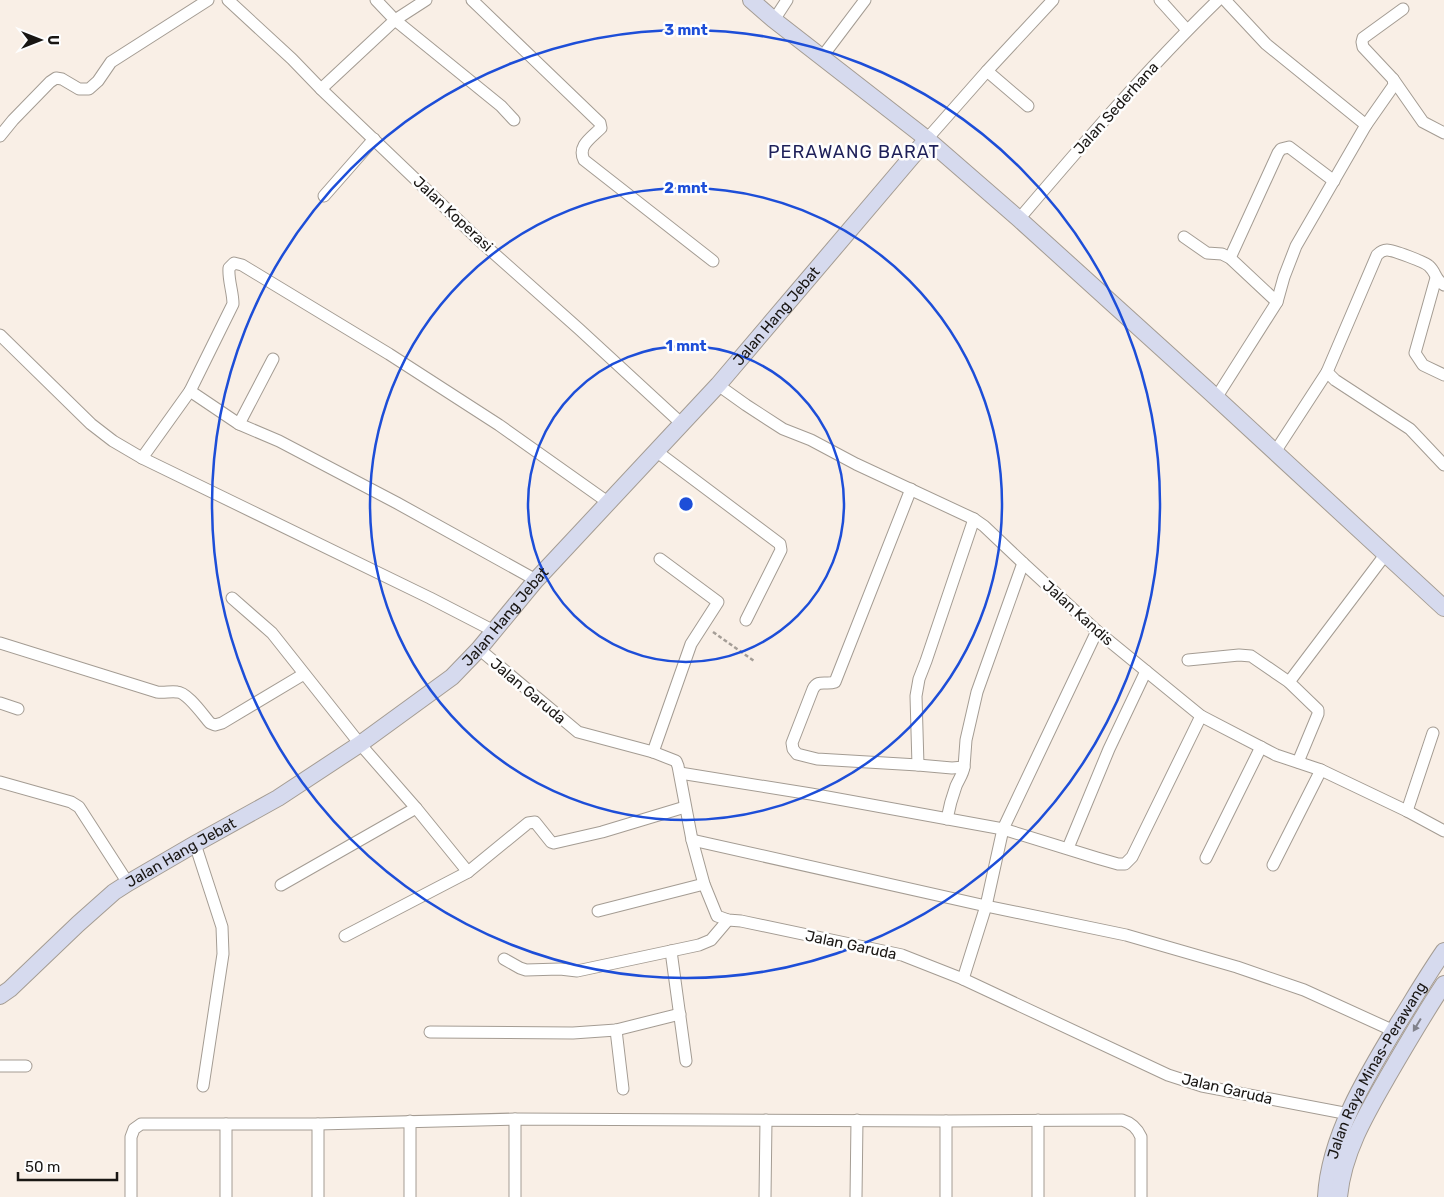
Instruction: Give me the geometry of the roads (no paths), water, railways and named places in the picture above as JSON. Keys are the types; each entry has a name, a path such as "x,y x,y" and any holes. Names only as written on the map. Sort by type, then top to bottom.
{"street":[{"path":"0,136 13,120 56,78 62,79 79,90 88,89 98,81 111,62 208,0"},
{"name":"Jalan Koperasi","path":"228,0 292,59 480,241 682,424"},
{"path":"376,0 395,20 500,106 514,120"},
{"path":"321,89 395,20 426,0"},
{"path":"472,0 600,123 601,128 582,148 581,154 584,160 713,261"},
{"path":"751,0 927,139 1216,398 1444,608"},
{"path":"774,20 787,0"},
{"path":"822,57 865,0"},
{"path":"927,139 1053,0"},
{"path":"1160,0 1188,30"},
{"name":"Jalan Sederhana","path":"1018,219 1108,116 1218,0"},
{"path":"1225,0 1266,44 1366,125"},
{"path":"1403,9 1363,38 1363,47 1393,79 1423,122 1444,133"},
{"path":"987,71 1028,106"},
{"path":"1216,398 1277,302 1296,246 1366,125 1394,85 1393,79"},
{"path":"324,196 374,139"},
{"name":"Jalan Hang Jebat","path":"0,996 10,989 114,892 278,798 360,744 452,677 479,650 536,580 718,385 927,139"},
{"path":"1230,258 1278,153 1282,149 1289,147 1334,181"},
{"path":"1184,237 1207,253 1222,254 1230,258 1277,302"},
{"path":"1275,452 1327,372 1377,255 1382,251 1389,250 1430,266 1440,281 1415,353 1423,365 1444,375"},
{"path":"142,458 190,391 233,304 233,293 228,276 229,268 234,263 242,265 389,354 491,420 609,503"},
{"path":"0,335 91,424 113,441 142,458 494,631"},
{"path":"239,424 273,359"},
{"path":"1327,372 1335,380 1410,429 1444,465"},
{"name":"Jalan Kandis","path":"718,385 783,429 811,440 856,464 974,519 984,526 1097,631 1201,716 1276,755 1321,770 1444,831"},
{"path":"190,391 239,424 279,441 397,503 536,580"},
{"path":"656,451 780,544 781,550 746,620"},
{"path":"911,489 834,682 818,683 815,685 792,743 793,749 797,754 817,759 918,764 952,768 964,767"},
{"path":"918,764 916,696 919,679 974,519"},
{"path":"1289,682 1385,555"},
{"path":"653,752 691,644 718,602 660,559"},
{"path":"947,819 951,799 963,772 966,740 977,692 1023,563"},
{"path":"232,598 272,633 360,744 416,808 468,872"},
{"path":"963,979 986,906 1003,829 1097,631"},
{"path":"0,643 156,692 184,694 210,723 215,725 222,723 304,674"},
{"name":"Jalan Garuda","path":"479,650 578,732 653,752 676,761 680,773"},
{"path":"1188,660 1239,654 1251,656 1289,682 1318,710 1316,721 1298,762"},
{"path":"1068,848 1105,756 1146,671"},
{"path":"0,703 18,709"},
{"path":"504,959 526,970 560,969 577,971 699,945 711,940 728,920 717,916 704,884 692,840 680,773 811,794 1003,829 1118,864 1125,864 1132,857 1201,716"},
{"path":"1407,811 1433,733"},
{"path":"1206,858 1261,747"},
{"path":"1273,866 1321,770"},
{"path":"0,782 71,802 79,806 128,883"},
{"path":"345,936 468,872 528,823 535,822 551,842 554,843 602,832 686,807"},
{"path":"281,885 416,808"},
{"path":"692,840 986,906 1126,935 1237,967 1304,990 1394,1030"},
{"path":"195,844 222,927 223,954 203,1086"},
{"path":"598,911 704,884"},
{"name":"Jalan Garuda","path":"728,920 741,921 902,956 963,979 1168,1075 1202,1086 1348,1114"},
{"path":"671,951 686,1061"},
{"name":"Jalan Raya Minas-Perawang","path":"1326,1197 1332,1161 1348,1114 1394,1030 1444,951"},
{"name":"Jalan Raya Minas-Perawang","path":"1339,1197 1350,1150 1374,1100 1419,1022 1444,984"},
{"path":"430,1032 573,1033 616,1030 680,1014"},
{"path":"616,1030 623,1089"},
{"path":"0,1066 26,1066"},
{"path":"515,1119 515,1197"},
{"path":"131,1197 131,1137 132,1133 142,1124 318,1124 515,1119 1122,1120 1134,1126 1141,1137 1141,1197"},
{"path":"765,1197 766,1120"},
{"path":"856,1197 857,1120"},
{"path":"1038,1120 1038,1197"},
{"path":"410,1121 410,1197"},
{"path":"946,1121 946,1197"},
{"path":"226,1124 226,1197"},
{"path":"318,1124 318,1197"}],"district":[{"name":"PERAWANG BARAT","path":"854,152"}]}
